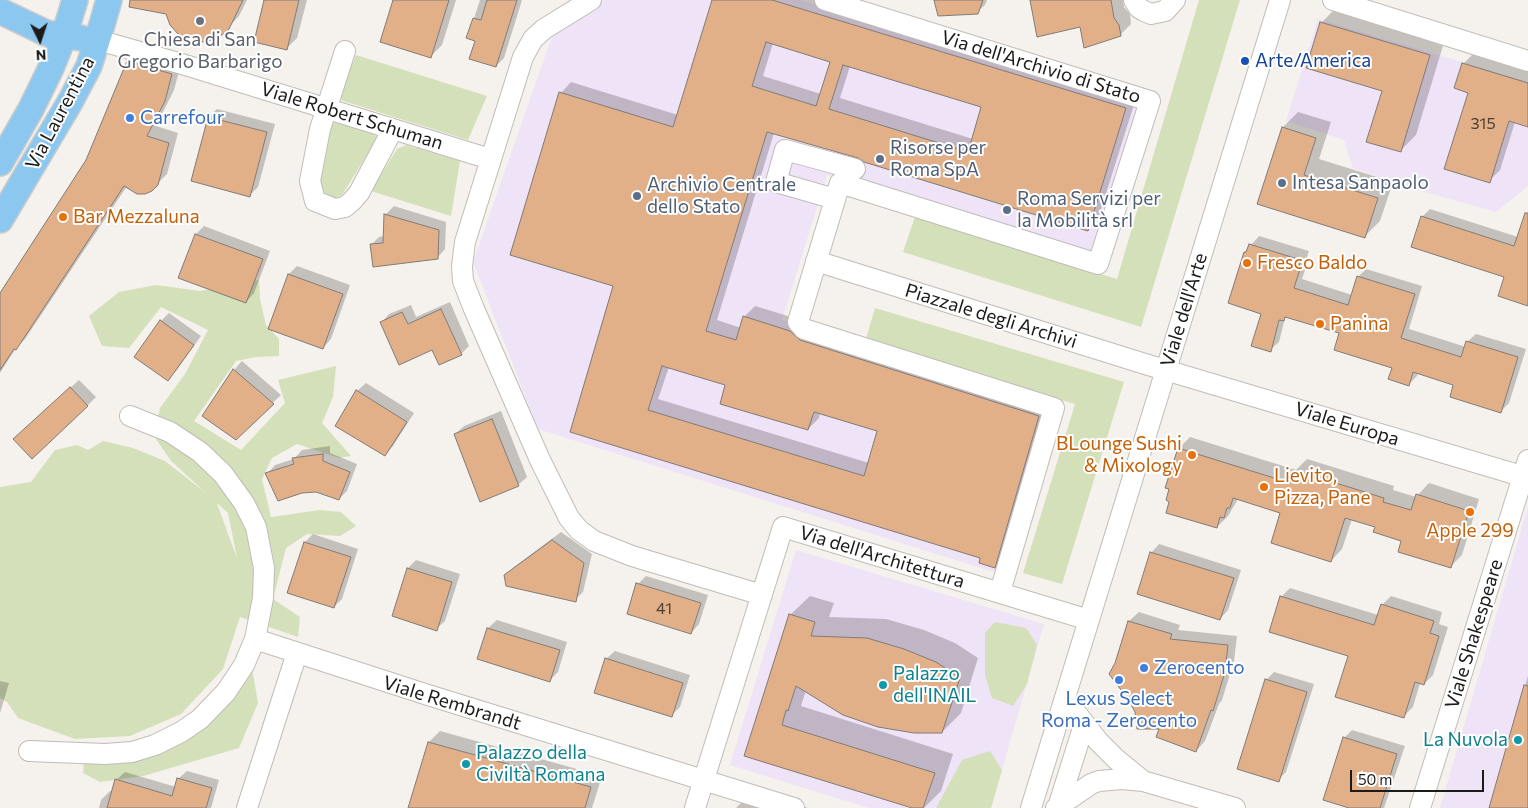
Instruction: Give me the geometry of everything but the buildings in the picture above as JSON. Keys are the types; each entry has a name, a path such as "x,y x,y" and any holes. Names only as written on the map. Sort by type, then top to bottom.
{"main road":[{"name":"Via Laurentina","path":"0,163 40,93 64,36 75,0"},
{"name":"Via Laurentina","path":"0,220 89,66 108,0"},
{"path":"0,11 41,31 98,40"}],"street":[{"path":"590,0 544,29 533,39 522,57 465,242 462,276 474,310 540,460 569,518 579,530 594,541 632,556 762,595"},
{"name":"Via dell'Archivio di Stato","path":"825,0 1150,101 1098,264 837,191"},
{"path":"1134,0 1139,8 1151,14 1165,11 1175,0"},
{"name":"Viale dell'Arte","path":"1031,808 1280,0"},
{"path":"1333,0 1384,8 1528,61"},
{"name":"Viale Robert Schuman","path":"98,40 490,159"},
{"path":"345,51 320,129 310,181 315,201 330,208 345,207 358,194 393,130"},
{"path":"855,170 785,150 776,182 837,191 816,261 790,320 804,330 1054,408 1000,592"},
{"name":"Piazzale degli Archivi","path":"816,261 1166,370"},
{"name":"Viale Europa","path":"1166,370 1526,472"},
{"path":"29,751 104,754 132,752 155,745 181,732 200,719 226,692 244,665 255,639 263,598 264,568 258,537 244,502 223,474 200,452 170,432 130,416"},
{"name":"Viale Shakespeare","path":"1420,808 1526,472"},
{"name":"Via dell'Architettura","path":"695,808 784,527 1090,620"},
{"name":"Viale Rembrandt","path":"255,639 428,696 794,808"},
{"path":"247,808 297,653"},
{"path":"1064,702 1116,759 1143,780"},
{"path":"1057,807 1084,725"},
{"path":"1057,807 1082,788 1095,782 1122,779 1143,780 1235,808"}],"shaded area":[{"path":"605,0 801,0 1140,104 1093,257 827,175 782,320 1047,401 997,573 538,429 473,262 555,28"},
{"path":"1318,19 1528,82 1528,186 1496,212 1418,190 1353,168 1344,140 1286,121"},
{"path":"1528,507 1528,808 1440,808"},
{"path":"796,550 1044,624 991,808 869,808 730,765"}],"green space":[{"path":"1199,0 1240,0 1141,327 903,252 915,217 1117,279"},
{"path":"356,55 487,96 468,140 343,101 340,98 340,94"},
{"path":"336,122 372,133 377,139 342,195 332,200 325,198 319,186 330,125"},
{"path":"406,145 460,161 451,216 371,191 397,149"},
{"path":"259,280 260,299 266,325 279,339 279,356 256,357 236,361 194,421 241,450 285,403 278,380 336,366 333,397 322,423 351,456 339,458 297,444 272,458 262,479 271,517 320,510 341,512 356,526 340,536 307,534 286,548 273,599 300,617 298,637 240,617 223,669 181,714 130,736 75,739 18,718 7,702 0,698 0,487 31,482 55,450 77,445 88,450 103,441 133,448 165,461 206,493 171,461 154,436 160,408 185,374 208,330 161,307 129,348 102,346 89,316 119,292 156,285 200,291","holes":["217,503 228,513 237,558"]},
{"path":"875,308 1124,382 1062,584 1023,573 1075,404 865,342"},
{"path":"995,622 1026,628 1037,645 1027,684 1013,706 992,698 985,675 985,633"},
{"path":"252,668 258,703 239,748 143,776 100,782 83,773 85,750 136,749 214,701"},
{"path":"990,751 1002,770 991,808 936,808 962,760"}],"place":[{"name":"Chiesa di San Gregorio Barbarigo","path":"200,21"},
{"name":"Arte/America","path":"1245,61"},
{"name":"Carrefour","path":"130,118"},
{"name":"Risorse per Roma SpA","path":"880,159"},
{"name":"Intesa Sanpaolo","path":"1282,183"},
{"name":"Archivio Centrale dello Stato","path":"637,196"},
{"name":"Roma Servizi per la Mobilità srl","path":"1007,210"},
{"name":"Bar Mezzaluna","path":"63,217"},
{"name":"Fresco Baldo","path":"1247,263"},
{"name":"Panina","path":"1320,324"},
{"name":"BLounge Sushi & Mixology","path":"1192,455"},
{"name":"Lievito, Pizza, Pane","path":"1264,487"},
{"name":"Apple 299","path":"1470,512"},
{"name":"Zerocento","path":"1144,668"},
{"name":"Lexus Select Roma - Zerocento","path":"1119,680"},
{"name":"Palazzo dell'INAIL","path":"883,685"},
{"name":"La Nuvola","path":"1518,740"},
{"name":"Palazzo della Civiltà Romana","path":"466,764"}]}
